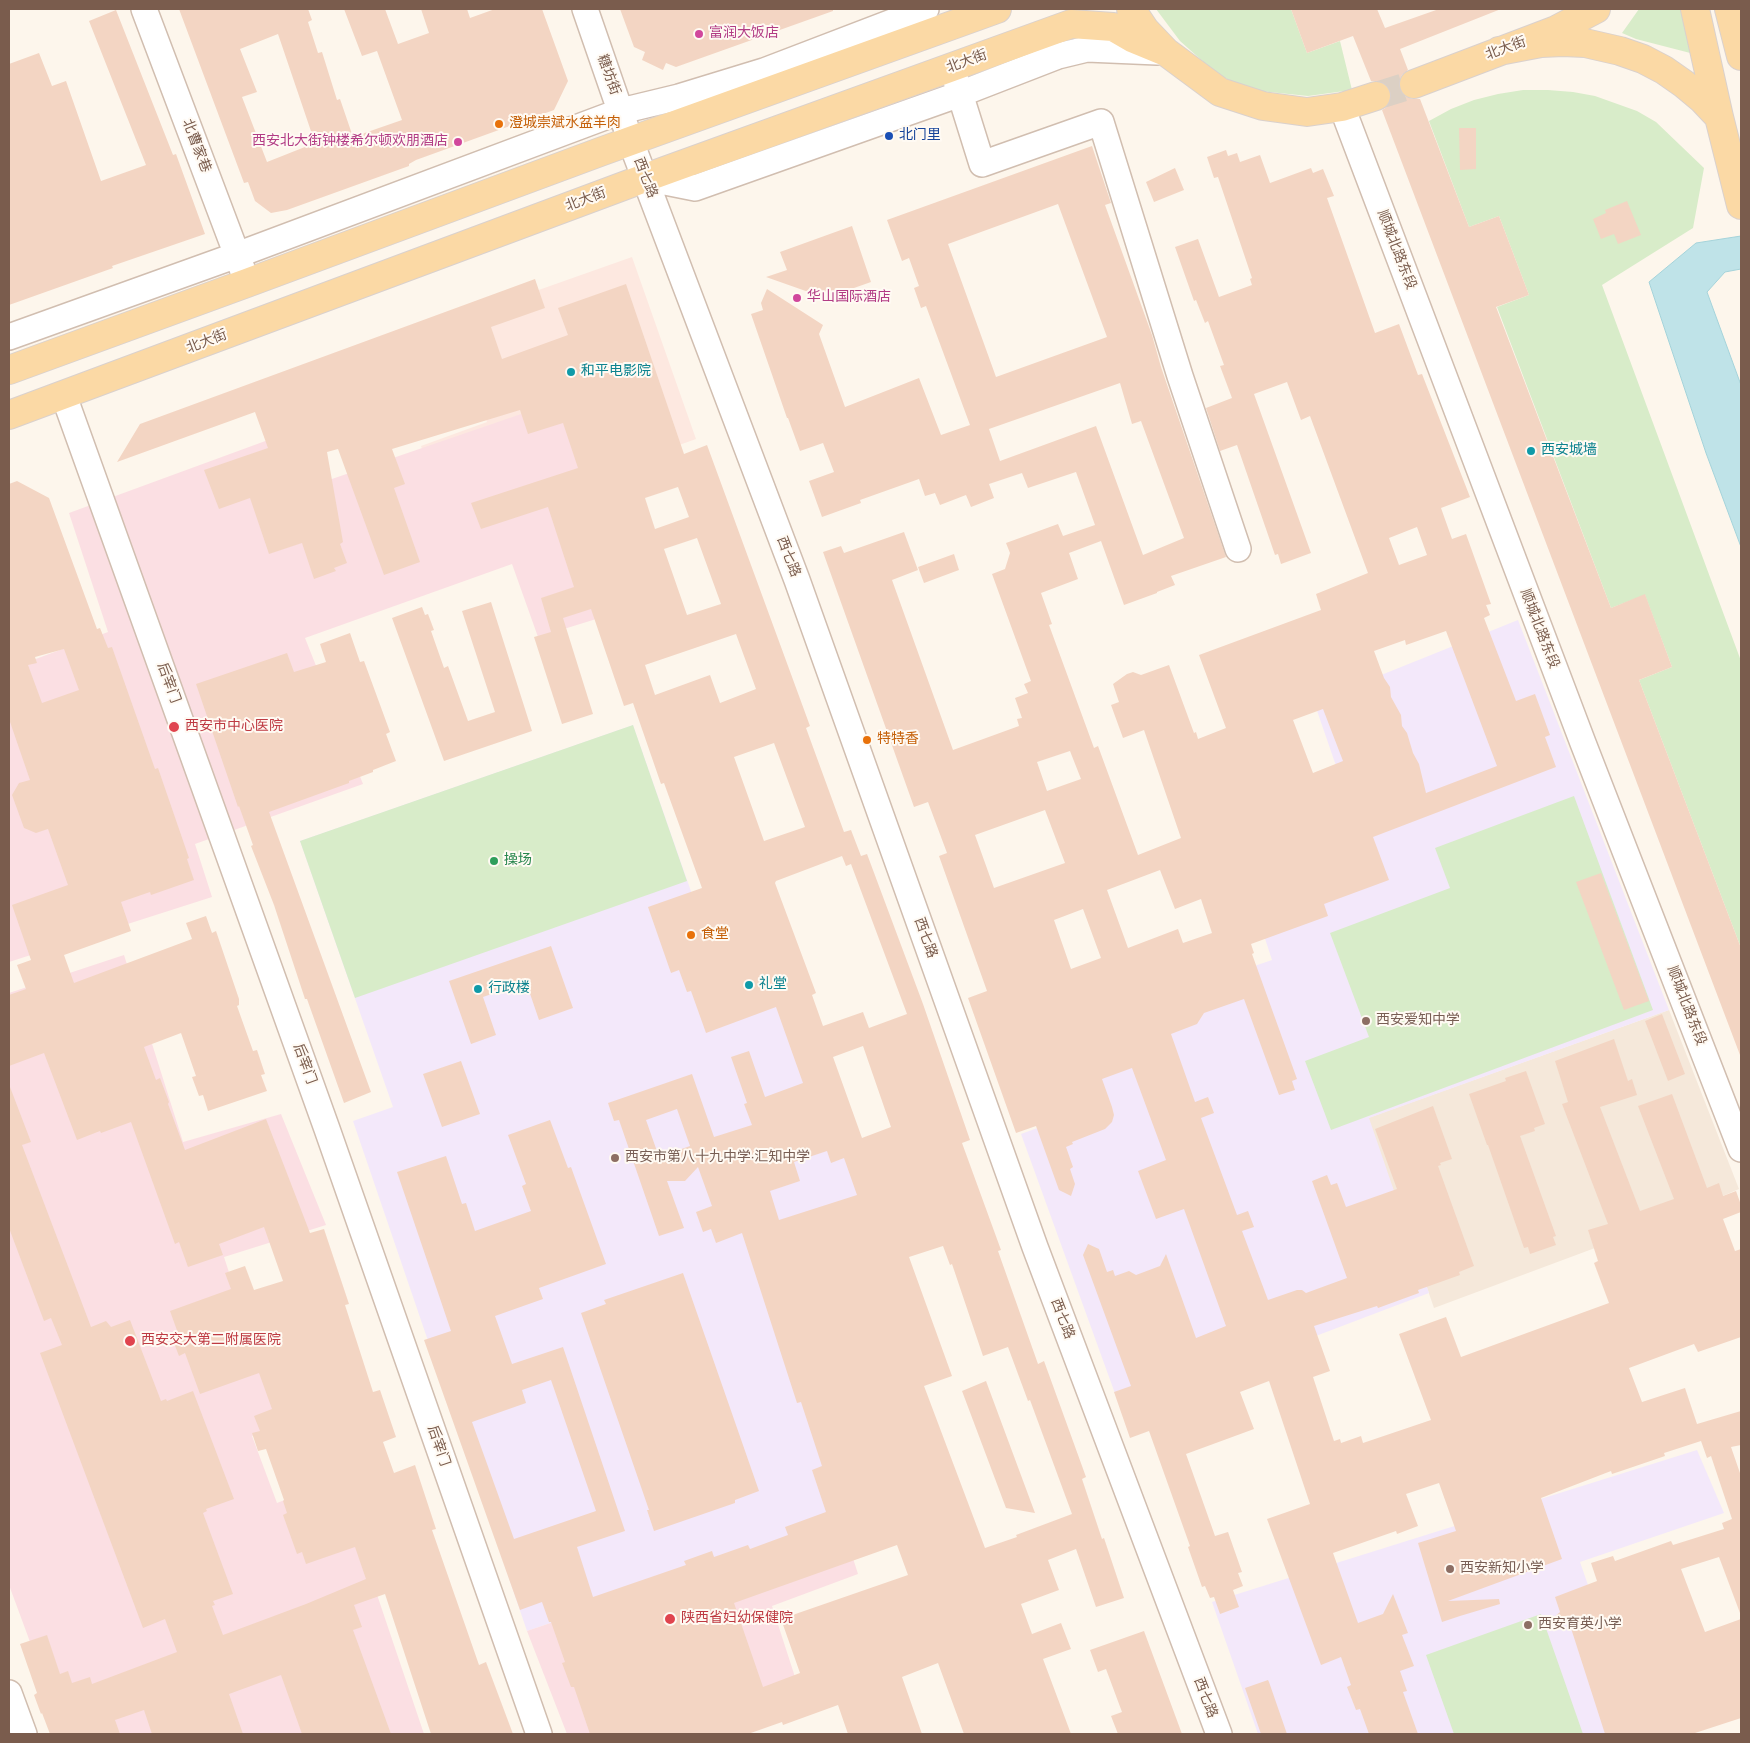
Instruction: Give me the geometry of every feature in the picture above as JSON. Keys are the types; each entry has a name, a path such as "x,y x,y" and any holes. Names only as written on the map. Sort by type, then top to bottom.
{"main road":[{"path":"9,370 600,152 997,9"},
{"name":"北大街","path":"1130,9 1145,30 1166,52 1220,92 1262,106 1307,112 1342,107 1376,96"},
{"name":"北大街","path":"1414,84 1556,30 1596,9"},
{"path":"1695,9 1740,200"},
{"path":"1729,9 1741,56"},
{"name":"北大街","path":"9,415 645,178 1071,24 1113,27 1132,38 1166,52"},
{"path":"1499,51 1541,43 1563,42 1585,43 1620,51 1643,59 1664,70 1702,99 1719,116"}],"street":[{"name":"北曹家巷","path":"144,9 247,283"},
{"name":"糖坊街","path":"584,9 631,142"},
{"path":"9,337 237,255 621,111 679,98 764,70 926,9"},
{"path":"645,178 695,188 960,94 1058,56 1087,49 1166,52"},
{"path":"952,68 982,164 1101,122 1180,376 1238,549"},
{"name":"顺城北路东段","path":"1342,107 1579,734 1741,1149"},
{"name":"西七路","path":"631,142 797,580 1034,1247 1219,1734"},
{"name":"后宰门","path":"64,396 327,1128 539,1734"},
{"path":"9,1693 24,1734"}],"shaded area":[{"name":"和平电影院","path":"632,257 696,439 450,527 421,446 487,422 451,321"},
{"name":"西安市中心医院","path":"559,401 635,607 538,637 512,564 305,638 363,784 195,844 212,897 9,962 9,669 108,632 69,513 309,425 329,480"},
{"name":"西安爱知中学","path":"1518,620 1669,1010 1369,1118 1429,1293 1121,1410 1021,1134 1087,1110 1060,1032 1272,960 1240,862 1354,818 1314,702"},
{"name":"西安市第八十九中学·汇知中学","path":"633,725 694,900 790,948 877,1195 893,1507 527,1631 353,1121 393,1107 300,841"},
{"name":"西安交大第二附属医院","path":"124,955 183,1142 281,1114 326,1225 224,1257 279,1426 252,1436 277,1503 338,1479 424,1734 64,1734 9,1585 9,993"},
{"path":"1669,1010 1739,1189 1646,1229 1434,1308 1368,1118"},
{"path":"1697,1450 1724,1513 1580,1562 1640,1734 1258,1734 1212,1602"},
{"name":"陕西省妇幼保健院","path":"842,1524 858,1574 772,1606 796,1680 657,1734 567,1734 527,1631"}],"green space":[{"path":"1156,9 1291,9 1307,53 1340,41 1352,90 1308,96 1250,90 1217,74 1180,41"},
{"path":"1639,9 1687,9 1698,55 1636,39 1622,33"},
{"path":"1523,90 1573,92 1595,96 1637,111 1656,122 1704,168 1693,228 1602,285 1741,661 1741,948 1639,680 1672,667 1645,595 1611,608 1497,307 1529,295 1499,216 1469,227 1429,121 1451,109 1474,100"},
{"name":"操场","path":"633,725 687,881 355,998 300,841"},
{"path":"1574,796 1653,1010 1331,1130 1305,1061 1369,1037 1330,933 1450,888 1435,848"},
{"path":"1541,1614 1583,1734 1454,1734 1426,1655"}],"water":[{"path":"1741,236 1741,269 1725,272 1707,292 1741,385 1741,547 1706,453 1649,282 1696,243"}],"building":[{"path":"179,9 308,9 312,20 308,22 318,53 322,52 337,100 340,99 353,137 402,120 377,51 362,56 344,9 385,9 398,44 429,33 421,9 467,9 470,18 495,9 542,9 568,81 554,110 416,160 409,164 409,166 287,210 271,213 255,201 248,182 244,183","holes":["278,34 315,143 267,162 242,97 257,92 240,49"]},
{"name":"富润大饭店","path":"620,9 833,9 833,11 676,67 666,63 663,70 642,60 645,52 634,47"},
{"name":"西安城墙","path":"1291,9 1377,9 1385,28 1439,9 1501,9 1400,49 1408,70 1399,81 1399,89 1405,96 1412,99 1420,99 1469,227 1499,216 1529,295 1496,307 1611,608 1645,594 1672,667 1639,680 1741,948 1741,1055 1382,110 1388,106 1391,100 1391,91 1387,85 1380,81 1371,81 1353,36 1307,53"},
{"path":"116,10 173,155 176,154 205,234 112,266 113,268 9,305 9,64 39,53 52,86 66,81 101,181 146,165 89,21"},
{"path":"1459,128 1476,128 1476,169 1460,170"},
{"path":"1092,146 1111,203 1105,205 1152,335 1161,367 1226,557 1171,576 1175,585 1124,605 1101,541 1069,553 1078,579 1041,593 1052,624 1049,625 1094,748 1098,746 1138,855 1181,838 1144,730 1123,738 1111,705 1119,702 1113,684 1127,674 1133,672 1141,675 1169,665 1194,733 1196,732 1198,739 1226,728 1199,655 1321,610 1316,594 1368,573 1310,416 1301,420 1287,382 1254,394 1311,553 1281,564 1278,554 1275,555 1237,445 1220,451 1206,408 1232,398 1220,366 1224,365 1208,321 1205,323 1196,300 1194,301 1175,247 1198,239 1219,297 1252,285 1250,279 1252,278 1218,177 1214,178 1207,157 1226,150 1228,156 1237,153 1240,162 1260,155 1270,183 1311,168 1313,173 1323,169 1334,196 1327,198 1375,333 1399,324 1418,375 1422,374 1470,497 1441,508 1452,539 1466,534 1491,604 1486,605 1490,615 1484,618 1516,701 1535,694 1550,735 1545,737 1556,767 1373,837 1389,880 1324,904 1328,916 1251,944 1254,953 1252,954 1297,1079 1292,1081 1295,1090 1279,1095 1244,999 1204,1013 1197,1024 1171,1034 1195,1102 1208,1097 1214,1113 1201,1118 1237,1215 1248,1211 1254,1227 1242,1231 1268,1300 1297,1290 1302,1290 1306,1293 1347,1278 1312,1181 1327,1175 1331,1185 1337,1183 1346,1207 1397,1189 1375,1129 1433,1106 1452,1159 1440,1163 1441,1165 1438,1166 1474,1266 1459,1272 1460,1275 1418,1290 1419,1293 1378,1308 1377,1306 1314,1326 1330,1371 1313,1377 1334,1441 1340,1439 1341,1443 1361,1436 1363,1443 1431,1420 1399,1334 1446,1317 1461,1357 1609,1303 1594,1263 1598,1261 1588,1230 1608,1224 1562,1104 1568,1102 1555,1061 1614,1039 1628,1081 1632,1079 1637,1095 1600,1107 1640,1211 1674,1199 1638,1106 1672,1094 1707,1188 1719,1183 1723,1196 1736,1191 1741,1205 1741,1212 1723,1219 1735,1251 1741,1249 1741,1337 1698,1352 1694,1344 1629,1368 1642,1402 1685,1388 1697,1424 1741,1411 1741,1445 1731,1447 1741,1476 1741,1612 1719,1557 1681,1569 1705,1632 1741,1619 1741,1718 1692,1734 1605,1734 1569,1622 1550,1621 1560,1612 1555,1597 1597,1581 1591,1563 1613,1556 1615,1561 1671,1541 1673,1545 1724,1529 1722,1523 1732,1519 1711,1456 1707,1458 1701,1441 1664,1453 1665,1456 1612,1474 1611,1471 1541,1498 1562,1559 1448,1601 1499,1599 1500,1604 1442,1622 1418,1543 1456,1531 1439,1483 1406,1494 1418,1526 1397,1534 1396,1531 1333,1553 1358,1623 1383,1614 1393,1594 1408,1633 1402,1635 1414,1666 1400,1671 1407,1691 1403,1692 1418,1734 1369,1734 1360,1709 1356,1710 1347,1687 1351,1685 1341,1657 1321,1665 1267,1519 1310,1504 1269,1381 1240,1392 1254,1429 1186,1454 1215,1536 1228,1532 1242,1572 1238,1573 1243,1586 1233,1590 1239,1607 1220,1614 1214,1597 1210,1598 1205,1586 1202,1587 1188,1547 1190,1546 1149,1431 1130,1438 1114,1392 1131,1386 1083,1255 1088,1244 1099,1249 1107,1272 1113,1270 1115,1276 1129,1271 1136,1275 1160,1266 1166,1254 1196,1338 1226,1326 1184,1209 1156,1219 1138,1171 1166,1160 1132,1068 1102,1079 1114,1115 1112,1122 1105,1129 1072,1142 1073,1144 1066,1147 1073,1167 1070,1169 1075,1184 1071,1196 1059,1190 1036,1126 1016,1133 968,998 987,991 939,856 947,853 928,802 914,807 823,552 841,546 844,553 904,532 918,570 892,580 953,750 1019,726 1017,719 1022,718 1015,698 1028,693 1024,684 1031,681 992,574 1005,569 1010,553 1006,543 1058,524 1063,536 1095,525 1076,472 1028,488 1022,473 989,484 994,498 971,507 966,495 940,505 935,493 925,496 919,479 860,500 861,503 822,517 809,481 834,472 823,443 800,451 751,314 763,310 761,303 767,289 823,325 819,334 845,407 919,378 941,435 970,425 926,306 921,308 914,288 919,286 909,258 902,261 887,220","holes":["1058,204 1107,337 996,377 948,244","1120,383 1132,424 1141,421 1184,538 1143,555 1096,426 1000,461 989,429","1417,527 1427,555 1399,565 1389,538","1446,631 1497,766 1426,793 1419,764 1413,753 1407,733 1402,726 1401,715 1391,697 1390,687 1384,678 1374,651 1405,640 1406,645","1323,709 1343,761 1313,773 1293,720","1070,751 1081,779 1047,791 1037,762","1045,810 1065,863 994,888 975,835","1160,870 1175,909 1201,899 1212,933 1183,943 1178,929 1128,948 1107,890","1083,909 1101,958 1071,969 1054,920"]},
{"path":"1175,168 1184,190 1154,202 1146,182"},
{"path":"1627,201 1641,235 1618,244 1614,234 1601,239 1593,219 1606,213 1605,210"},
{"path":"852,226 871,282 837,294 834,301 766,277 787,270 780,252"},
{"path":"535,279 545,308 491,327 502,359 568,335 558,308 626,284 684,454 707,445 810,726 806,728 844,832 851,830 861,856 867,854 923,1004 970,1140 962,1143 1001,1250 998,1251 1038,1364 1044,1361 1086,1477 1082,1479 1124,1598 1096,1607 1076,1549 1048,1560 1059,1590 1021,1604 1032,1634 1061,1623 1071,1649 1043,1659 1071,1734 964,1734 938,1663 902,1677 922,1734 848,1734 838,1705 783,1725 782,1722 748,1734 590,1734 574,1687 571,1687 562,1663 565,1662 542,1602 520,1610 424,1340 451,1331 397,1172 446,1156 462,1204 466,1203 475,1231 531,1211 522,1186 526,1184 508,1135 550,1120 568,1168 571,1167 606,1264 539,1288 543,1299 495,1316 512,1364 563,1347 625,1531 577,1547 593,1597 686,1565 684,1561 712,1551 714,1557 748,1545 750,1549 788,1535 785,1527 826,1512 812,1470 822,1466 801,1402 797,1403 742,1233 716,1243 711,1229 703,1232 696,1212 712,1206 698,1167 685,1181 667,1181 684,1228 659,1236 619,1120 614,1121 608,1103 692,1074 714,1137 752,1125 744,1104 747,1103 731,1057 749,1051 765,1097 803,1083 776,1007 706,1033 691,991 687,992 679,970 671,973 648,907 702,888 664,783 661,784 633,703 624,706 591,609 563,618 593,714 562,724 534,637 551,632 541,598 574,587 548,507 481,529 471,503 578,468 563,423 528,434 520,410 392,449 405,484 394,488 420,562 384,575 338,449 327,452 343,542 340,544 347,563 334,568 336,571 314,579 302,543 269,554 250,498 219,509 204,470 268,448 255,412 117,462 140,424","holes":["678,487 689,517 655,529 645,498","697,538 721,604 687,615 664,549","736,634 756,689 720,703 710,675 655,695 645,665","774,743 805,827 764,841 734,757","842,856 846,866 851,864 907,1014 869,1028 863,1012 823,1026 812,995 816,993 775,883","863,1046 891,1127 862,1138 833,1057","677,1109 690,1146 659,1157 646,1120","827,1151 831,1163 844,1158 857,1195 779,1220 770,1191 800,1181 794,1162","943,1246 950,1265 952,1264 983,1356 1008,1347 1028,1401 1030,1400 1072,1514 985,1548 924,1386 952,1376 909,1257","551,1380 596,1511 514,1539 472,1422 526,1403 522,1390","897,1545 908,1575 781,1619 800,1673 763,1687 734,1603"]},
{"path":"17,481 49,498 97,629 100,628 108,648 112,647 155,769 158,768 189,858 187,859 194,880 151,895 150,892 121,902 131,931 64,955 74,983 192,939 186,923 206,916 212,933 216,931 239,999 239,1005 237,1006 253,1051 257,1050 265,1074 261,1075 267,1091 208,1111 203,1095 199,1096 192,1077 196,1076 181,1033 144,1047 156,1080 160,1078 185,1150 266,1119 310,1233 324,1229 349,1304 345,1305 373,1392 380,1390 396,1437 383,1442 394,1473 415,1465 436,1529 432,1530 479,1665 486,1662 513,1734 431,1734 385,1594 354,1605 362,1627 353,1630 391,1734 302,1734 281,1675 229,1694 243,1734 152,1734 144,1710 115,1720 120,1734 50,1734 41,1714 34,1695 37,1693 20,1644 47,1635 60,1674 68,1671 72,1683 90,1677 92,1684 177,1652 165,1619 143,1628 40,1353 62,1345 51,1318 44,1321 9,1228 9,1087 31,1142 22,1145 91,1327 106,1321 111,1327 130,1320 161,1401 166,1399 167,1401 193,1391 234,1499 206,1509 207,1511 203,1513 233,1594 213,1601 215,1605 212,1606 223,1635 366,1579 355,1547 306,1564 302,1552 297,1554 283,1515 287,1513 284,1500 266,1449 258,1451 252,1433 260,1431 254,1416 272,1409 259,1373 200,1394 185,1353 179,1356 172,1338 179,1336 170,1311 231,1289 225,1273 245,1266 254,1290 283,1281 264,1227 219,1244 223,1255 188,1267 179,1242 175,1244 131,1122 77,1140 44,1053 9,1066 9,995 26,989 17,965 31,960 12,905 68,885 48,829 36,833 24,828 12,795 19,783 30,780 9,719 9,484","holes":["64,649 79,690 42,703 28,665 37,663 35,657"]},
{"path":"954,554 959,570 924,583 918,567"},
{"path":"491,602 532,731 444,761 392,618 422,607 425,615 428,614 434,630 431,631 444,668 448,666 468,721 495,712 462,611"},
{"path":"350,633 360,662 364,661 390,732 386,734 396,761 349,781 349,783 269,812 371,1092 344,1103 307,999 305,999 196,684 287,653 294,672 326,662 320,644"},
{"path":"1601,873 1649,1001 1624,1010 1576,882"},
{"name":"行政楼","path":"551,946 573,1008 539,1020 526,982 483,997 496,1035 471,1044 449,981"},
{"path":"1662,1014 1685,1074 1668,1081 1645,1021"},
{"path":"461,1061 480,1114 442,1127 423,1074"},
{"path":"1526,1071 1545,1124 1534,1128 1535,1131 1520,1136 1556,1236 1553,1237 1556,1245 1530,1254 1528,1247 1524,1248 1469,1094 1506,1081 1505,1078"},
{"path":"683,1273 759,1491 735,1500 735,1503 654,1531 647,1510 649,1510 581,1313 606,1304 604,1300"},
{"path":"986,1381 1035,1513 1006,1508 962,1391"},
{"path":"1144,1631 1182,1734 1118,1734 1111,1716 1122,1712 1106,1669 1098,1672 1090,1650"},
{"path":"1268,1680 1287,1734 1261,1734 1245,1688"}],"tunnel":[{"path":"1376,96 1414,84"}],"place":[{"name":"富润大饭店","path":"699,34"},
{"name":"澄城崇斌水盆羊肉","path":"499,124"},
{"name":"北门里","path":"889,136"},
{"name":"西安北大街钟楼希尔顿欢朋酒店","path":"458,142"},
{"name":"华山国际酒店","path":"797,298"},
{"name":"和平电影院","path":"571,372"},
{"name":"西安城墙","path":"1531,451"},
{"name":"西安市中心医院","path":"174,727"},
{"name":"特特香","path":"867,740"},
{"name":"操场","path":"494,861"},
{"name":"食堂","path":"691,935"},
{"name":"礼堂","path":"749,985"},
{"name":"行政楼","path":"478,989"},
{"name":"西安爱知中学","path":"1366,1021"},
{"name":"西安市第八十九中学·汇知中学","path":"615,1158"},
{"name":"西安交大第二附属医院","path":"130,1341"},
{"name":"西安新知小学","path":"1450,1569"},
{"name":"陕西省妇幼保健院","path":"670,1619"},
{"name":"西安育英小学","path":"1528,1625"}]}
